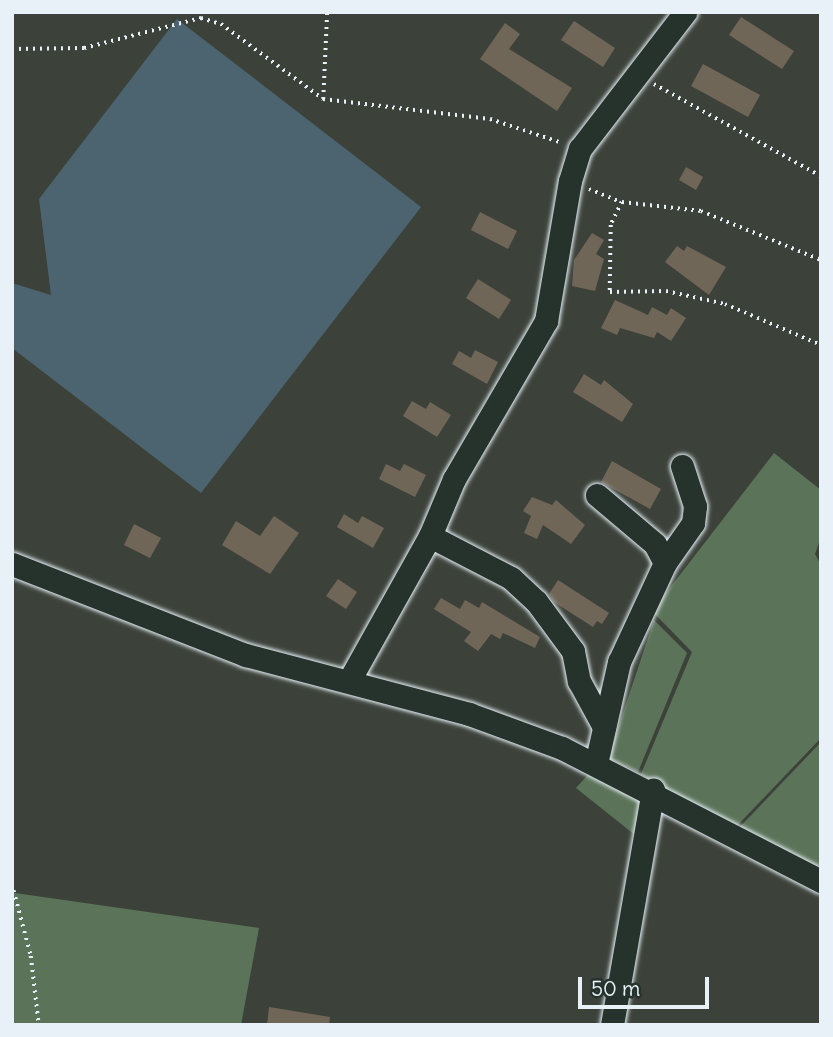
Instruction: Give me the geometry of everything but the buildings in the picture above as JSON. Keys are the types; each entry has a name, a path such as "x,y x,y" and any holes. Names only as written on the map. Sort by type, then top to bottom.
{"street":[{"path":"350,679 430,536 454,479 546,321 569,181 580,149 685,12"},
{"path":"597,764 624,649 665,563 693,523 695,506 682,466"},
{"path":"597,495 655,544 665,563"},
{"path":"430,536 511,578 536,601 573,651 579,681 604,727"},
{"path":"12,564 223,647 350,679 470,714 597,764 653,790 821,881"},
{"path":"612,1025 653,790"}],"path":[{"path":"323,99 327,12"},
{"path":"12,49 84,48 201,18 221,24 323,99 490,119 580,149"},
{"path":"638,75 821,176"},
{"path":"569,181 622,202 701,211 821,260"},
{"path":"622,202 611,225 610,292 666,291 725,304 821,345"},
{"path":"12,884 31,956 38,1025"}],"green space":[{"path":"774,453 821,490 821,537 815,554 821,565 821,738 734,829 641,774 692,652 652,611"},
{"path":"654,620 687,653 638,772 608,758"},
{"path":"821,742 821,863 811,872 736,831"},
{"path":"594,768 649,793 640,839 576,788"},
{"path":"12,884 15,893 259,928 241,1025 12,1025"}],"water":[{"path":"177,19 421,207 201,493 12,348 12,283 51,295 39,199"}]}
